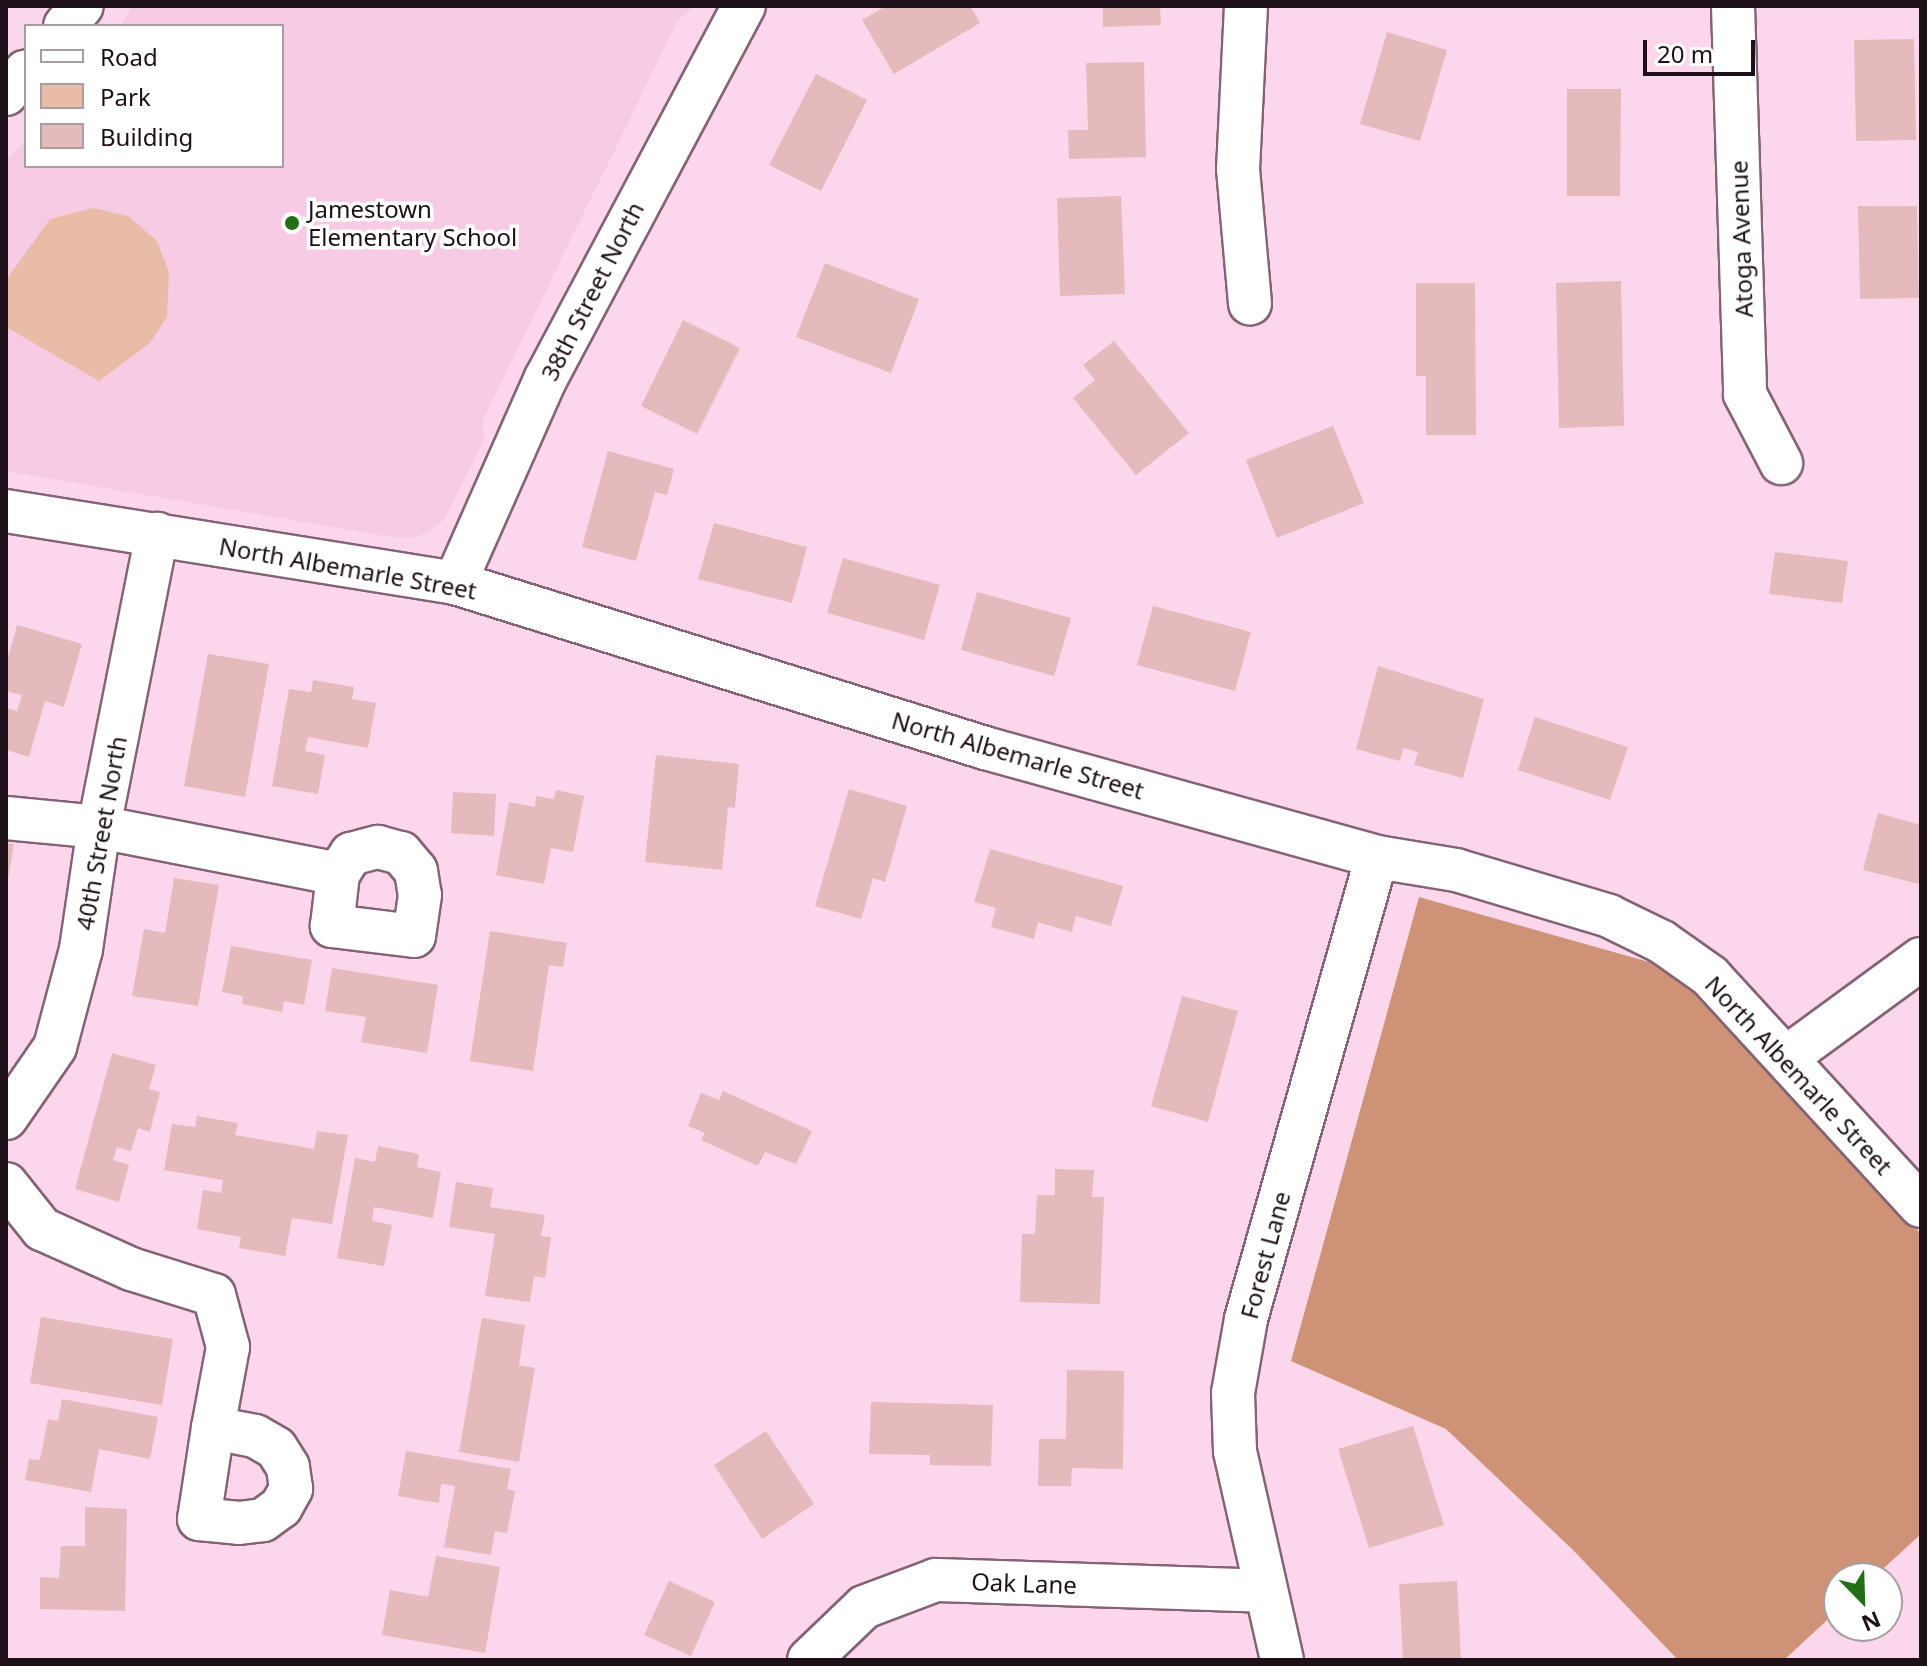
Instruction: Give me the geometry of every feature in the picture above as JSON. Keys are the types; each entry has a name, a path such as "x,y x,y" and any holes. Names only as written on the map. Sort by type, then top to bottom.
{"street":[{"path":"67,24 82,6"},
{"name":"38th Street North","path":"455,583 546,378 744,6"},
{"path":"1246,6 1238,169 1250,303"},
{"name":"Atoga Avenue","path":"1733,6 1745,394 1781,463"},
{"path":"6,94 24,73"},
{"name":"North Albemarle Street","path":"6,511 455,583 985,748 1377,857 1456,870 1609,916 1662,942 1710,976 1921,1206"},
{"name":"40th Street North","path":"6,1118 55,1047 81,949 99,827 157,534"},
{"path":"6,818 99,827 338,874"},
{"name":"Forest Lane","path":"1282,1660 1235,1451 1233,1393 1246,1319 1377,857"},
{"path":"1787,1057 1921,959"},
{"path":"6,1184 42,1229 131,1269 214,1295 228,1347 213,1428"},
{"name":"Oak Lane","path":"809,1660 864,1607 936,1580 1265,1591"}],"shaded area":[{"name":"Jamestown Elementary School","path":"132,6 694,6 677,22 482,422 485,439 444,520 431,530 414,538 391,537 6,471 6,161 24,141 24,168 284,168 284,24 122,24"},
{"path":"1419,897 1681,971 1921,1234 1921,1534 1890,1562 1823,1562 1823,1624 1784,1660 1678,1660 1574,1551 1446,1429 1291,1361"}],"green space":[{"path":"93,208 128,216 157,241 169,272 167,317 150,343 99,381 6,327 6,280 50,219"}],"building":[{"path":"886,6 970,6 980,23 894,74 862,20"},
{"path":"1103,6 1160,6 1161,25 1103,27"},
{"path":"1387,32 1447,50 1420,141 1360,124"},
{"path":"1914,39 1916,140 1856,141 1854,40"},
{"path":"1144,62 1146,157 1069,159 1068,130 1088,130 1086,63"},
{"path":"816,74 867,100 821,191 769,165"},
{"path":"1567,89 1621,89 1620,196 1567,196"},
{"path":"1121,196 1125,294 1060,296 1057,198"},
{"path":"1858,206 1917,206 1919,298 1860,299"},
{"path":"825,263 919,299 891,373 796,337"},
{"path":"1621,281 1624,426 1559,428 1556,283"},
{"path":"1416,283 1475,283 1476,435 1426,435 1426,376 1416,376"},
{"path":"683,320 740,348 697,434 641,406"},
{"path":"1114,341 1189,433 1136,475 1073,398 1095,380 1083,365"},
{"path":"1333,426 1364,503 1277,538 1246,460"},
{"path":"608,451 674,469 667,495 655,492 636,561 582,547"},
{"path":"714,523 807,547 792,603 698,579"},
{"path":"1775,552 1848,561 1842,603 1769,594"},
{"path":"843,558 940,585 924,640 827,613"},
{"path":"977,592 1071,618 1054,676 961,650"},
{"path":"1153,606 1251,632 1235,691 1137,665"},
{"path":"17,625 82,644 64,707 45,701 29,757 6,750 6,708 17,711 22,695 6,691 6,665"},
{"path":"208,654 269,664 245,797 184,786"},
{"path":"1378,666 1484,699 1463,778 1414,765 1418,752 1403,748 1400,761 1356,749"},
{"path":"313,680 354,687 352,699 376,703 368,748 308,737 305,751 325,755 318,794 272,786 289,689 311,692"},
{"path":"1535,717 1628,747 1610,800 1518,770"},
{"path":"656,755 739,764 735,808 728,807 722,870 645,862"},
{"path":"849,789 907,806 885,882 873,878 861,919 815,906"},
{"path":"556,790 584,796 573,852 551,848 544,884 496,875 509,802 535,807 536,796 554,799"},
{"path":"453,792 496,794 494,836 451,833"},
{"path":"1878,813 1921,825 1919,884 1863,870"},
{"path":"6,843 14,844 8,879 6,879"},
{"path":"990,849 1123,886 1111,926 1076,916 1072,932 1038,922 1034,939 991,927 996,908 974,902"},
{"path":"174,878 219,885 198,1006 132,996 144,929 165,933"},
{"path":"490,931 567,943 563,967 549,965 533,1071 470,1061"},
{"path":"231,946 312,960 304,1005 284,1001 282,1012 242,1004 243,996 222,992"},
{"path":"332,968 438,985 427,1053 361,1042 366,1017 325,1011"},
{"path":"1182,996 1238,1011 1208,1122 1151,1106"},
{"path":"112,1053 156,1065 149,1089 160,1092 150,1132 138,1128 131,1151 117,1147 113,1160 129,1165 119,1202 75,1189"},
{"path":"723,1091 812,1131 796,1164 765,1152 758,1166 701,1140 705,1133 688,1126 701,1093 719,1100"},
{"path":"197,1116 238,1123 235,1135 314,1149 317,1131 348,1135 332,1224 292,1218 285,1256 239,1248 241,1237 197,1229 203,1190 221,1193 223,1180 164,1170 172,1124 195,1127"},
{"path":"378,1146 419,1154 417,1167 441,1172 433,1218 374,1207 372,1221 392,1225 384,1266 337,1258 355,1158 375,1162"},
{"path":"1055,1169 1094,1170 1092,1197 1104,1197 1100,1304 1020,1302 1022,1234 1035,1234 1037,1195 1055,1195"},
{"path":"456,1182 493,1188 490,1207 545,1215 541,1236 551,1237 545,1278 534,1276 530,1302 485,1296 495,1234 449,1227"},
{"path":"41,1317 173,1339 162,1405 30,1383"},
{"path":"482,1318 525,1325 519,1365 535,1368 519,1462 459,1452"},
{"path":"1067,1370 1124,1371 1123,1469 1072,1468 1071,1486 1038,1486 1039,1439 1066,1439"},
{"path":"62,1399 158,1417 150,1459 99,1449 91,1492 25,1480 29,1459 40,1460 48,1419 58,1421"},
{"path":"871,1402 993,1405 991,1466 930,1465 930,1455 869,1454"},
{"path":"1413,1426 1444,1525 1369,1548 1338,1449"},
{"path":"766,1431 814,1504 762,1539 714,1465"},
{"path":"406,1451 511,1469 507,1489 515,1491 507,1533 495,1531 491,1555 444,1547 455,1486 441,1484 439,1503 398,1496"},
{"path":"85,1507 127,1509 125,1611 40,1609 40,1577 59,1578 61,1546 85,1546"},
{"path":"436,1556 500,1567 485,1653 382,1635 390,1590 428,1597"},
{"path":"669,1581 715,1602 691,1656 644,1635"},
{"path":"1457,1581 1461,1660 1403,1660 1399,1584"}],"place":[{"name":"Jamestown Elementary School","path":"292,223"}]}
